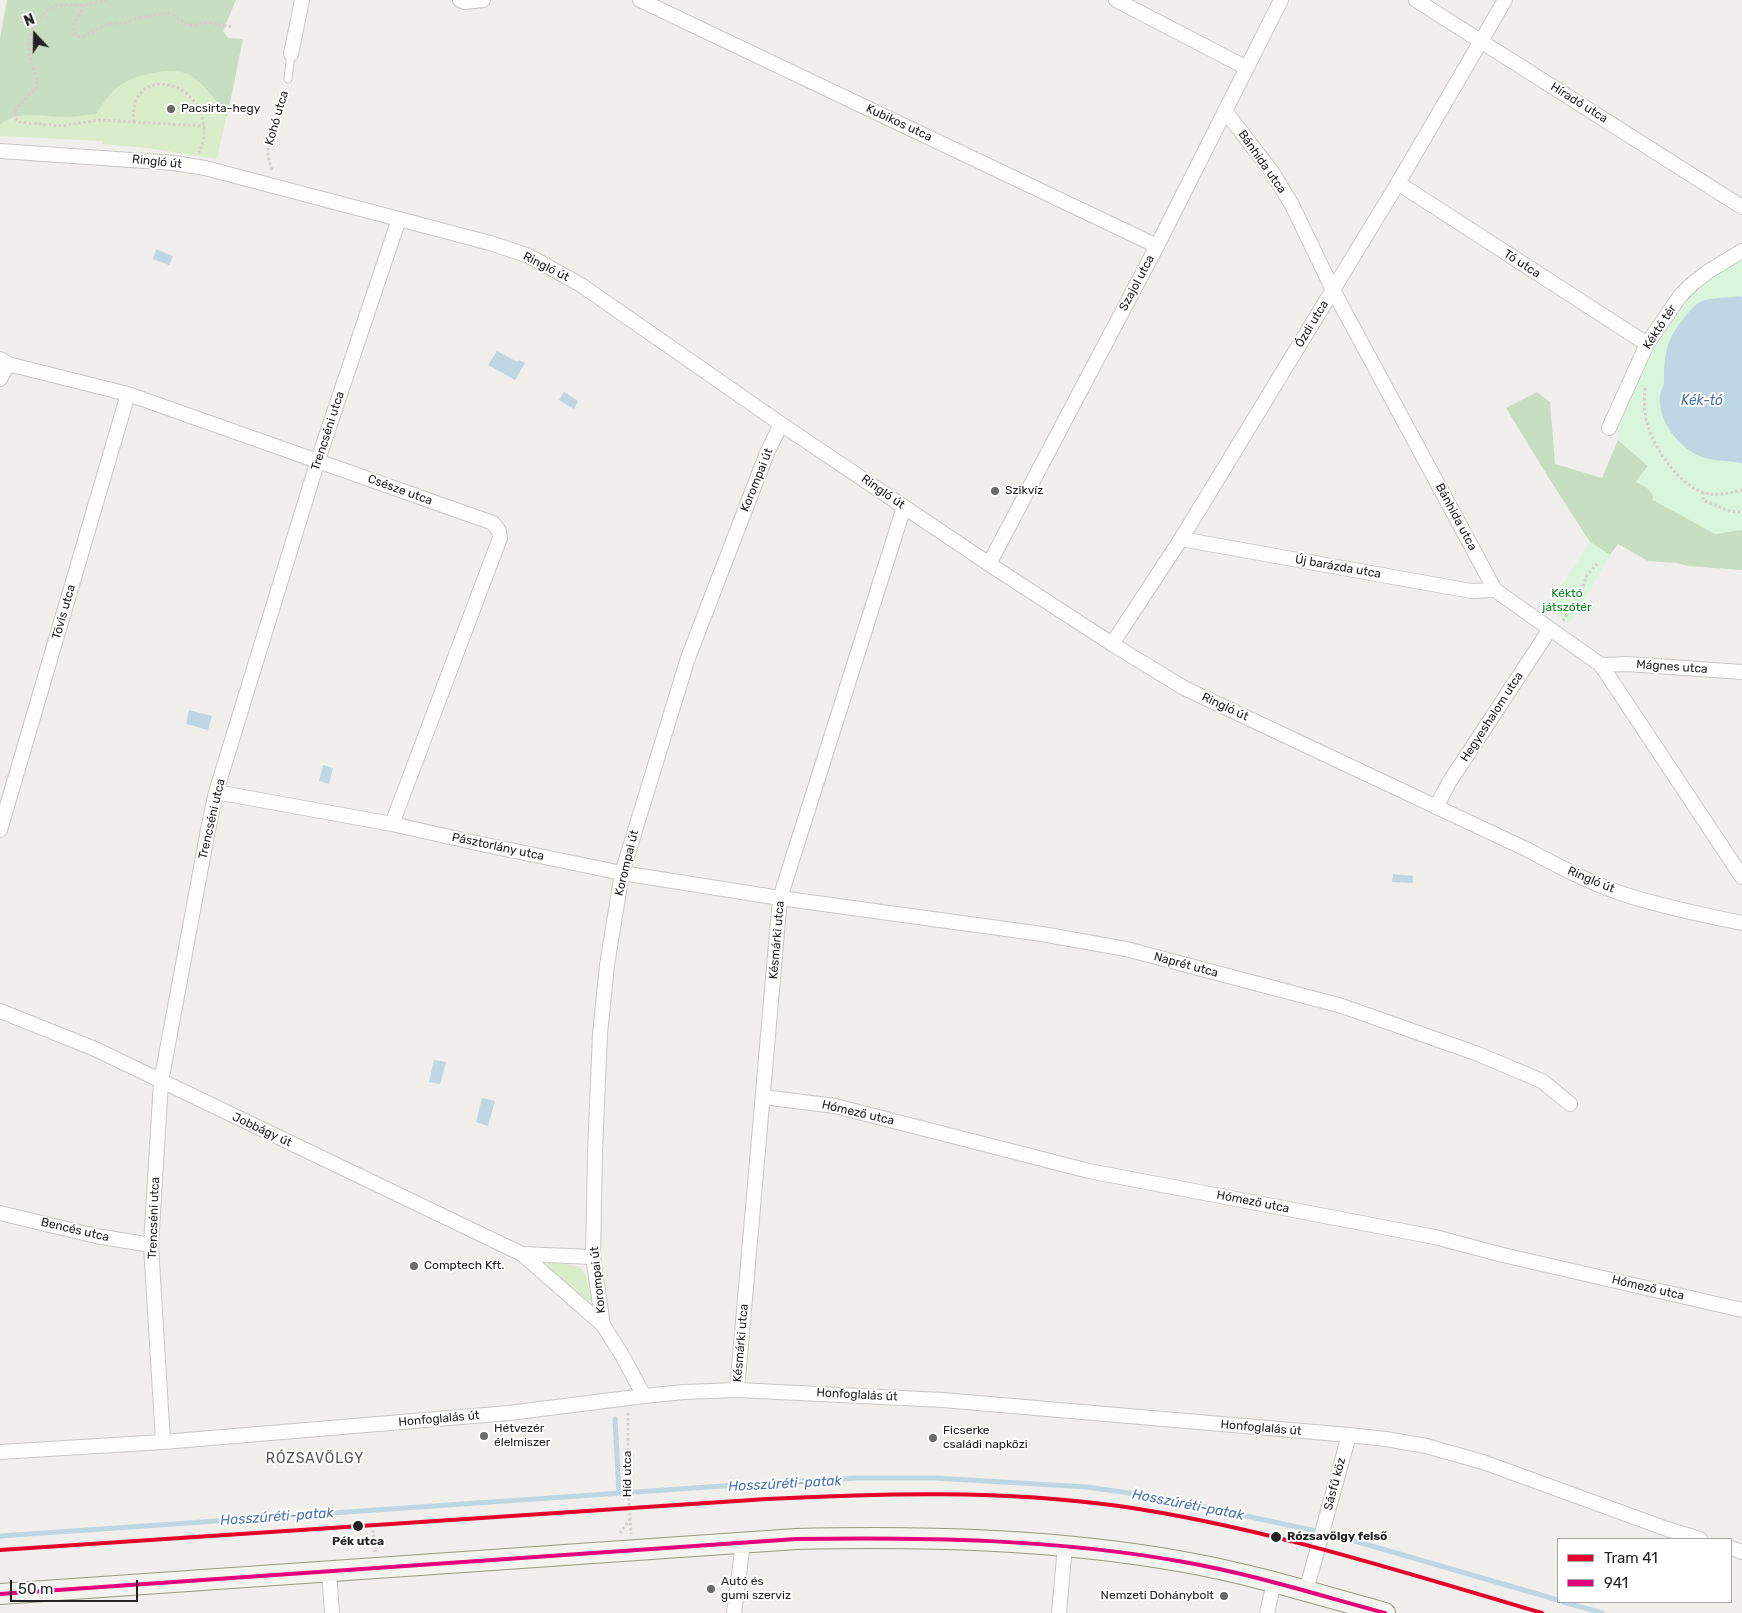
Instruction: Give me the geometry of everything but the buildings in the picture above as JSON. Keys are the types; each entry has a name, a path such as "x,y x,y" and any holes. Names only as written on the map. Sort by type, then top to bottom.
{"street":[{"path":"291,54 302,0"},
{"path":"460,0 465,2 484,0"},
{"name":"Kubikos utca","path":"640,0 1157,246"},
{"path":"1116,0 1247,68"},
{"name":"Szajol utca","path":"989,564 1157,246 1281,0"},
{"name":"Híradó utca","path":"1416,0 1742,207"},
{"name":"Ózdi utca","path":"1112,644 1181,539 1333,290 1505,0"},
{"name":"Bánhida utca","path":"1226,112 1272,172 1292,205 1333,290 1495,590 1601,665 1742,877"},
{"name":"Ringló út","path":"0,151 195,166 490,243 529,256 581,285 781,424 989,564 1112,644 1184,688 1528,850 1576,875 1625,895 1672,908 1742,923"},
{"name":"Tó utca","path":"1398,183 1647,344"},
{"name":"Trencséni utca","path":"162,1442 151,1245 161,1082 216,792 318,460 399,219"},
{"name":"Kéktó tér","path":"1609,428 1647,344 1680,296 1709,271 1742,251"},
{"path":"0,379 4,362"},
{"name":"Csésze utca","path":"4,362 128,394 493,523 499,531 500,538 392,824"},
{"name":"Tövis utca","path":"0,830 128,394"},
{"name":"Korompai út","path":"603,1325 593,1257 595,1152 600,1034 607,964 622,873 688,658 766,453 781,424"},
{"name":"Késmárki utca","path":"737,1390 780,898 904,507"},
{"name":"Új barázda utca","path":"1181,539 1471,591 1495,590"},
{"name":"Hegyeshalom utca","path":"1436,807 1450,781 1550,629"},
{"name":"Mágnes utca","path":"1601,665 1627,664 1742,672"},
{"name":"Pásztorlány utca","path":"216,792 392,824 622,873 780,898"},
{"name":"Naprét utca","path":"780,898 1042,934 1126,949 1342,1006 1478,1054 1542,1081 1570,1104"},
{"name":"Jobbágy út","path":"0,1011 95,1049 522,1254 603,1325 644,1396"},
{"name":"Hómező utca","path":"763,1097 835,1106 1090,1171 1435,1237 1503,1255 1742,1310"},
{"name":"Bencés utca","path":"0,1213 96,1236 151,1245"},
{"name":"Jobbágy út","path":"522,1254 593,1257"},
{"name":"Honfoglalás út","path":"0,1452 162,1442 509,1413 684,1392 737,1390 944,1400 1349,1435 1426,1446 1483,1462 1697,1538"},
{"name":"Sásfű köz","path":"1306,1591 1349,1435"},
{"path":"0,1594 743,1542 860,1538 943,1539 1109,1550 1186,1562 1274,1582 1385,1613"},
{"path":"734,1613 743,1542"},
{"path":"1059,1613 1064,1546"},
{"path":"329,1572 332,1613"},
{"path":"1267,1613 1274,1582"}],"lane":[{"path":"288,79 291,54"}],"path":[{"path":"107,0 83,5 54,7 38,19 32,30 29,51 38,80 37,87 16,109 15,118 19,122 61,126 98,120 204,126"},
{"path":"83,5 80,16 73,25 76,36 83,37 108,24 124,23 164,13 172,14 188,25 195,26 207,22 233,27"},
{"name":"Kohó utca","path":"270,185 273,172 268,161 267,149 276,127 288,79"},
{"path":"134,122 132,111 134,100 148,86 160,83 173,85 185,91 193,99 202,117 204,126 204,135 195,166"},
{"path":"1641,358 1646,376 1644,404 1647,424 1657,446 1675,473 1685,482 1703,492 1723,495 1742,490"},
{"path":"1703,492 1703,500 1737,513 1742,512"},
{"path":"1564,619 1584,586 1587,575 1596,564"},
{"name":"Híd utca","path":"627,1398 628,1504 633,1550"}],"green space":[{"path":"7,0 236,0 223,31 228,38 243,39 227,117 205,87 188,74 162,71 124,83 112,93 96,114 68,117 32,115 15,117 0,125 0,38"},
{"path":"114,60 238,65 217,159 147,148 102,144 102,141 0,136 0,125 15,117 33,115 69,117"},
{"path":"1742,258 1742,530 1715,534 1653,500 1650,491 1636,482 1648,466 1618,440 1620,424 1647,355 1659,342 1679,309 1698,285"},
{"path":"1537,392 1550,402 1555,464 1602,478 1618,440 1648,466 1636,482 1648,488 1653,496 1715,533 1742,530 1742,570 1648,561 1618,544 1610,555 1590,542 1506,408"},
{"name":"Kéktó játszótér","path":"1590,542 1610,555 1570,623 1547,608"},
{"path":"549,1262 577,1266 581,1269 585,1273 592,1300 586,1303 546,1268"}],"water":[{"path":"156,249 173,256 169,265 153,259"},
{"name":"Kék-tó","path":"1742,297 1742,463 1708,459 1689,450 1682,445 1670,430 1665,422 1660,405 1667,348 1678,326 1693,307 1701,301"},
{"path":"497,351 517,362 519,360 525,363 515,380 488,365"},
{"path":"564,392 578,401 574,409 559,400"},
{"path":"189,710 212,716 208,730 186,724"},
{"path":"323,765 333,768 329,784 319,781"},
{"path":"1393,874 1413,876 1413,883 1392,882"},
{"path":"434,1060 446,1062 440,1084 429,1082"},
{"path":"482,1098 495,1101 488,1126 476,1122"}],"waterway":[{"path":"615,1419 619,1493"},
{"name":"Hosszúréti-patak","path":"0,1536 766,1483 858,1478 935,1478 1087,1487 1164,1498 1334,1535 1557,1600"},
{"name":"Hosszúréti-patak","path":"1567,1603 1602,1613"}],"tram line":[{"name":"41","path":"0,1550 767,1499 899,1494 987,1495 1031,1497 1119,1506 1227,1526 1332,1552 1542,1613"}],"transit line":[{"name":"941","path":"0,1594 796,1539 942,1539 1088,1548 1184,1562 1235,1572 1385,1613"}],"place":[{"name":"Pacsirta-hegy","path":"171,109"},
{"name":"Szikvíz","path":"995,491"},
{"name":"Comptech Kft.","path":"414,1266"},
{"name":"Hétvezér élelmiszer","path":"484,1436"},
{"name":"Ficserke családi napközi","path":"933,1438"},
{"name":"Pék utca","path":"358,1526"},
{"name":"Rózsavölgy felső","path":"1276,1537"},
{"name":"Autó és gumi szerviz","path":"711,1589"},
{"name":"Nemzeti Dohánybolt","path":"1224,1596"}],"district":[{"name":"RÓZSAVÖLGY","path":"315,1459"}]}
